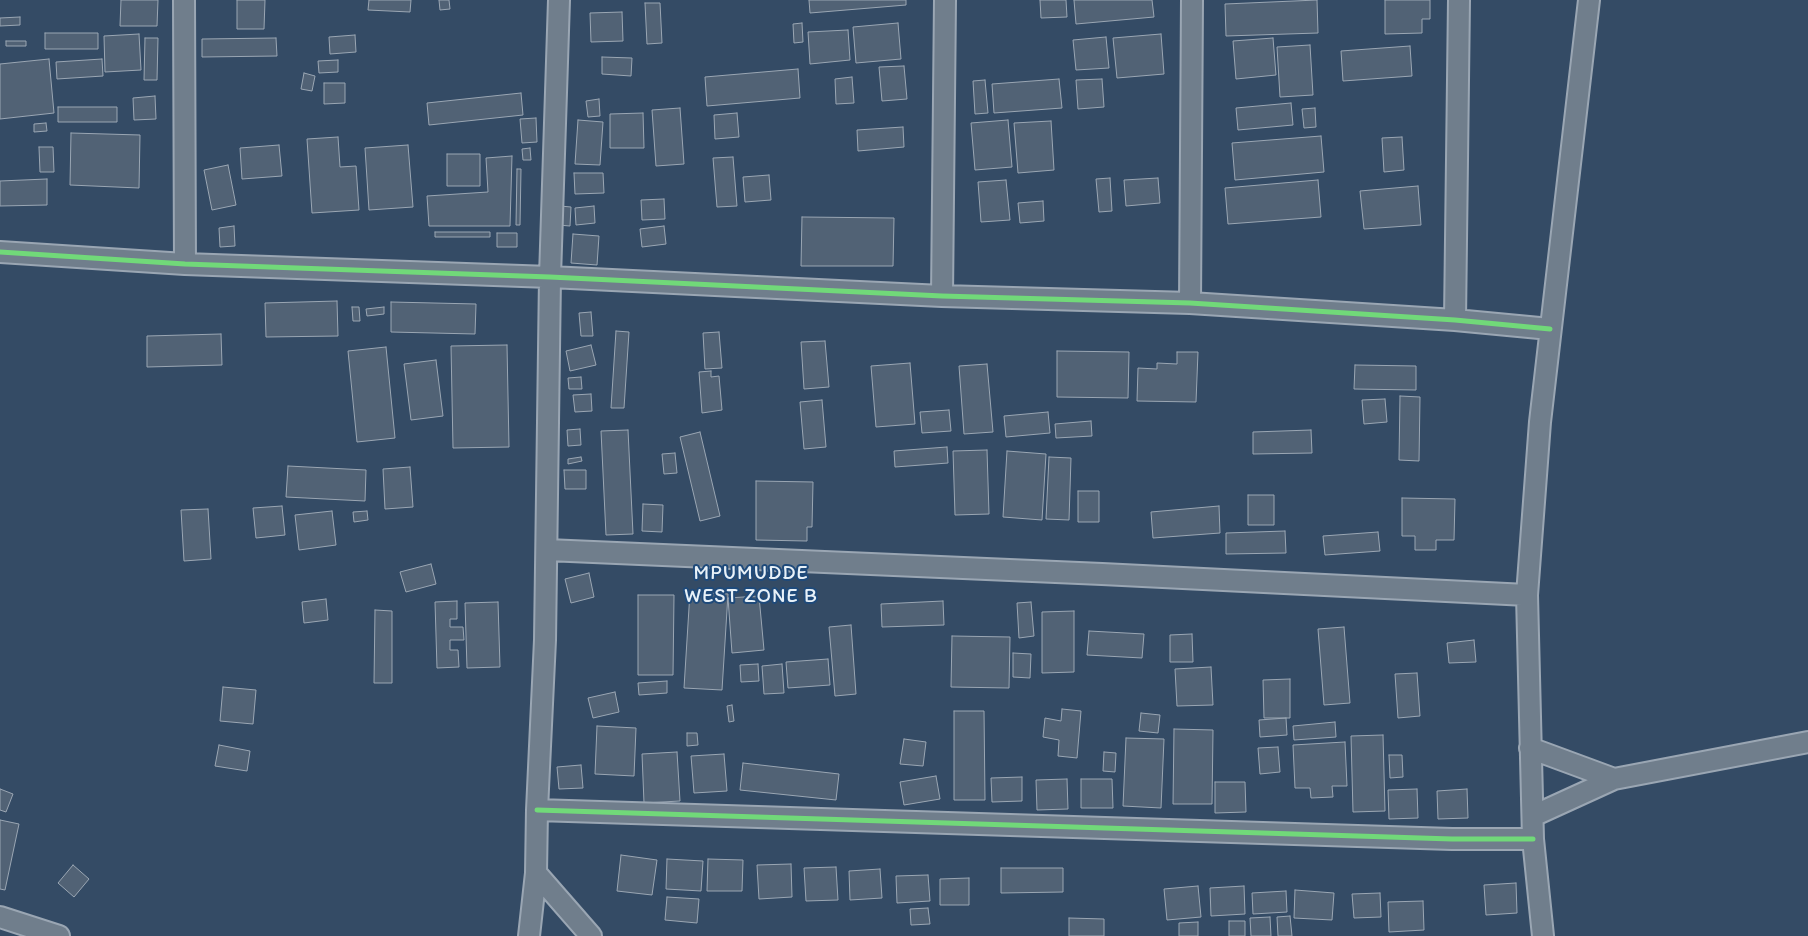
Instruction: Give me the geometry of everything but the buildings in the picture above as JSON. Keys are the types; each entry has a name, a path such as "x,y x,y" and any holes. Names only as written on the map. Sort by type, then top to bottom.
{"street":[{"path":"184,0 185,264"},
{"path":"529,936 536,872 545,640 550,277 559,0"},
{"path":"942,296 945,0"},
{"path":"1190,303 1192,0"},
{"path":"1455,320 1459,0"},
{"path":"1543,936 1533,839 1527,595 1540,422 1589,0"},
{"path":"0,252 185,264 550,277 942,296 1190,303 1455,320 1550,329"},
{"path":"547,550 1527,595"},
{"path":"1532,816 1614,779 1808,742"},
{"path":"1530,748 1614,779"},
{"path":"537,810 1442,839 1533,839"},
{"path":"536,872 589,936"},
{"path":"0,917 59,936"}],"cycle path":[{"path":"0,252 185,264 550,277 942,296 1190,303 1455,320 1550,329"},
{"path":"537,810 1452,839 1533,839"}],"district":[{"name":"MPUMUDDE WEST ZONE B","path":"751,586"}]}
